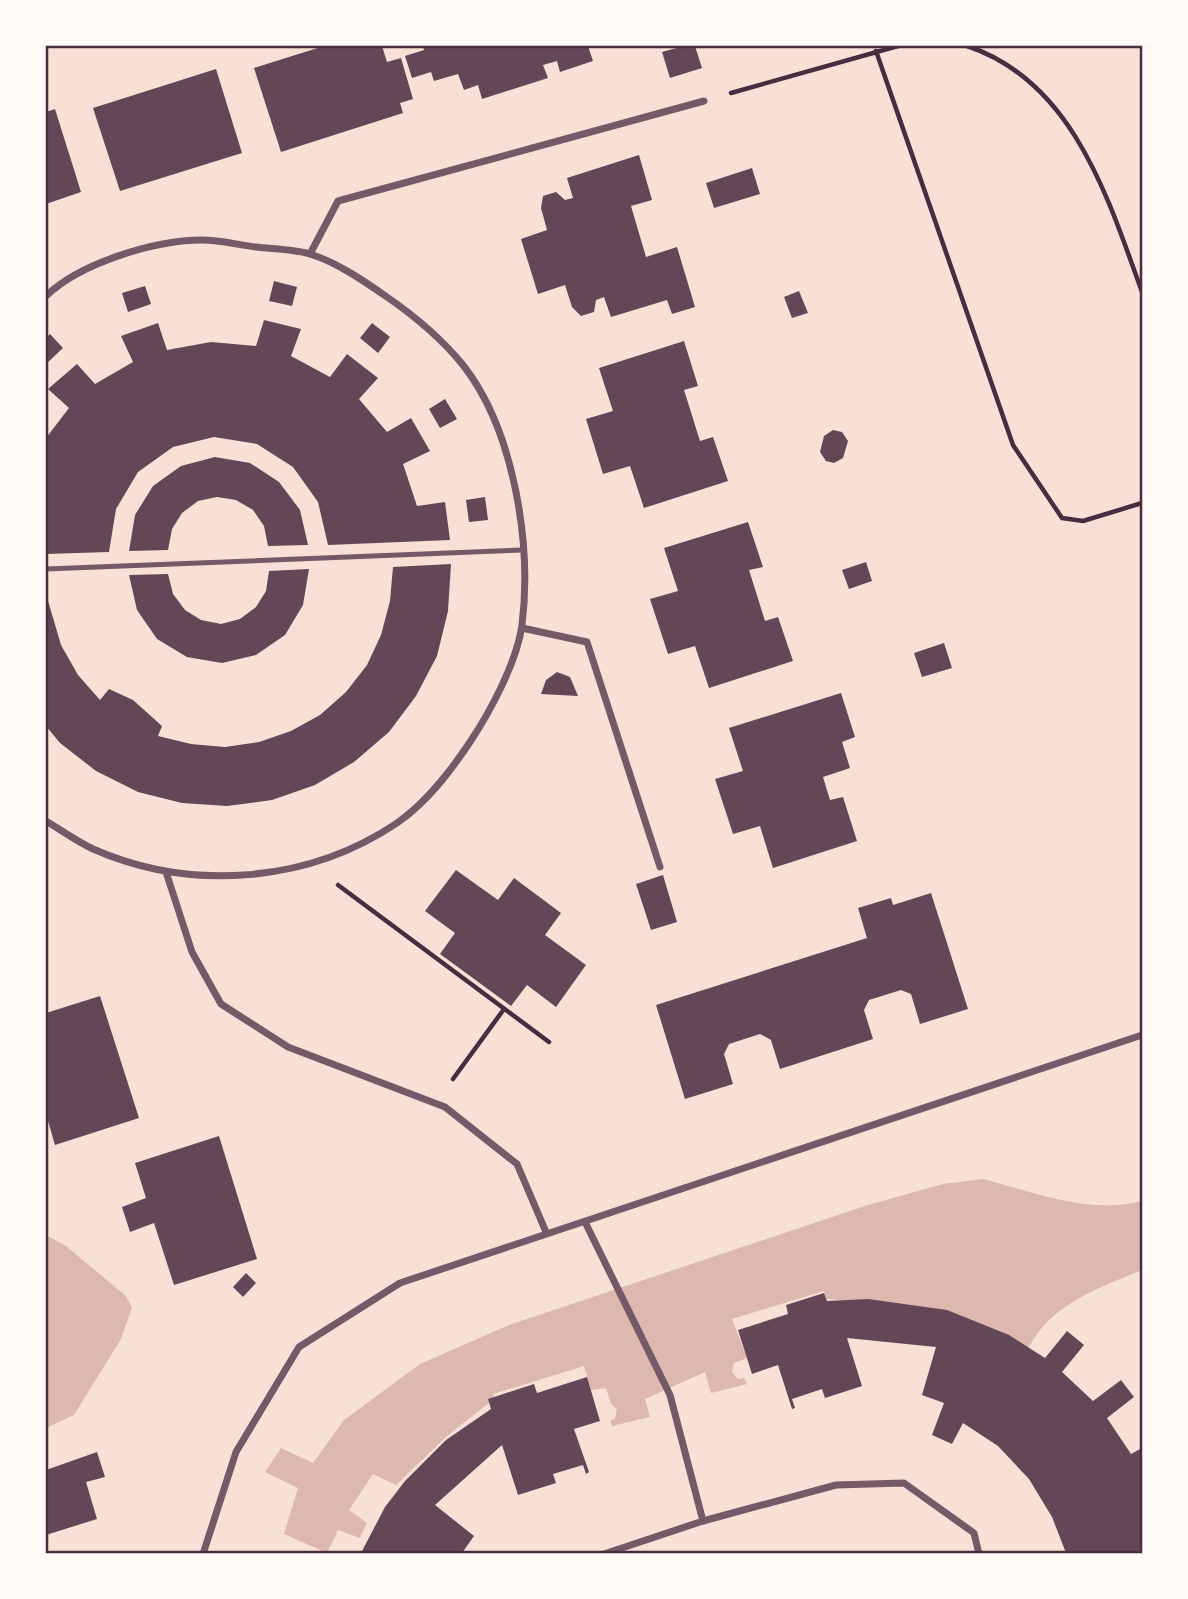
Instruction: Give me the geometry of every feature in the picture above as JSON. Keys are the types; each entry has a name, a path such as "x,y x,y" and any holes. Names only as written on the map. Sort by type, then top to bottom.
{"street":[{"path":"310,254 338,201 704,101"},
{"path":"46,296 54,288 113,255 202,240 310,254 359,278 436,335 465,368 489,410 508,459 523,550 522,628 505,675 482,724 446,777 399,821 357,846 312,865 222,877 166,872 93,849 46,821"},
{"path":"522,628 587,642 660,867"},
{"path":"166,872 192,952 221,1004 288,1047 444,1107 517,1164 546,1232"},
{"path":"203,1553 236,1452 299,1347 400,1283 546,1232 585,1222 1143,1035"},
{"path":"585,1222 670,1395 704,1521"},
{"path":"604,1553 704,1521 836,1485 904,1483 974,1533 979,1553"}],"lane":[{"path":"46,569 523,550"}],"path":[{"path":"704,101 898,46"},
{"path":"967,46 990,53 1028,83 1059,113 1101,178 1143,292"},
{"path":"876,51 1013,445 1062,519 1083,521 1143,503"},
{"path":"312,865 549,1042"},
{"path":"435,1103 504,1009"}],"shaded area":[{"path":"983,1179 1082,1204 1123,1205 1142,1201 1142,1270 1093,1291 1062,1309 1037,1333 1028,1349 869,1302 826,1299 824,1291 732,1319 747,1358 734,1363 732,1372 738,1379 744,1378 747,1384 711,1393 705,1372 645,1399 650,1417 612,1426 610,1421 615,1418 617,1409 611,1404 606,1388 591,1390 584,1366 493,1394 494,1399 447,1436 396,1485 373,1474 349,1510 367,1523 360,1538 338,1530 327,1553 284,1534 298,1488 265,1472 281,1448 313,1463 344,1420 420,1364 509,1325 868,1205 943,1184"},
{"path":"46,1235 66,1246 126,1296 132,1308 121,1339 74,1415 46,1428"}],"building":[{"path":"324,46 382,46 387,62 401,58 413,99 400,103 403,113 281,152 254,68"},
{"path":"423,46 588,46 593,61 560,72 557,61 543,65 548,78 482,99 478,85 464,90 458,74 434,81 431,72 412,78 405,56 424,50"},
{"path":"695,46 702,68 670,78 662,52"},
{"path":"216,69 242,153 120,191 93,108"},
{"path":"55,109 81,192 46,204 46,112"},
{"path":"639,155 652,200 631,206 646,257 677,247 695,307 672,314 667,300 611,317 604,297 596,300 594,312 581,316 572,307 565,285 538,294 521,239 547,230 541,208 543,196 556,192 565,200 573,198 567,178"},
{"path":"752,168 760,194 714,208 706,183"},
{"path":"274,281 297,287 292,306 269,301"},
{"path":"145,286 151,304 128,312 122,293"},
{"path":"799,291 808,313 792,318 784,297"},
{"path":"264,320 301,329 291,356 330,377 347,354 378,378 359,399 387,432 411,418 430,451 403,464 417,506 445,502 450,540 328,545 318,502 293,467 257,444 214,437 173,447 138,472 116,509 109,552 46,554 46,438 69,408 48,389 77,364 95,384 133,362 121,336 158,323 167,350 211,342 256,346"},
{"path":"372,323 390,337 378,353 360,338"},
{"path":"50,334 63,348 46,364 46,338"},
{"path":"684,341 698,386 684,390 700,441 713,437 728,481 644,508 630,466 603,474 586,419 613,411 599,368"},
{"path":"445,399 457,419 440,428 429,409"},
{"path":"833,430 842,432 848,441 843,458 834,463 826,461 820,452 824,436"},
{"path":"215,457 250,463 279,482 300,510 308,545 268,546 264,526 253,510 236,500 217,497 198,501 182,513 172,529 168,550 129,551 135,515 153,486 181,466"},
{"path":"485,497 488,520 469,522 466,500"},
{"path":"748,522 763,567 749,570 765,621 778,617 793,661 709,688 695,646 668,654 650,599 678,591 664,548"},
{"path":"866,562 872,581 849,589 842,570"},
{"path":"451,564 448,611 437,656 416,696 389,732 354,762 315,785 272,800 227,806 182,803 138,792 96,771 60,743 46,726 46,594 61,645 78,675 100,700 109,689 133,700 162,726 158,736 191,744 225,747 259,742 291,731 320,715 346,692 367,665 381,635 390,601 393,567"},
{"path":"309,569 303,605 285,635 256,655 222,663 187,657 157,639 137,610 129,575 168,574 173,594 185,610 201,620 221,624 240,619 256,607 266,591 269,571"},
{"path":"944,643 952,668 922,677 914,653"},
{"path":"557,672 570,677 578,696 541,694 546,680"},
{"path":"841,693 855,737 842,742 850,768 823,777 830,800 843,797 857,841 773,868 760,826 733,834 715,779 743,771 729,728"},
{"path":"456,870 498,900 514,878 561,913 545,935 586,965 556,1007 527,985 511,1006 440,954 455,933 425,911"},
{"path":"663,875 677,922 651,930 636,884"},
{"path":"931,893 968,1009 920,1024 911,994 901,990 869,1000 864,1010 873,1039 780,1069 771,1040 760,1034 729,1044 724,1054 733,1084 685,1099 656,1005 867,938 858,908 891,898 893,905"},
{"path":"100,996 139,1118 55,1145 46,1114 46,1013"},
{"path":"219,1136 257,1259 174,1285 154,1223 130,1232 122,1207 146,1198 135,1163"},
{"path":"246,1273 256,1283 243,1297 233,1287"},
{"path":"824,1293 827,1301 868,1299 947,1310 1009,1335 1045,1358 1067,1331 1084,1345 1062,1372 1093,1401 1121,1380 1134,1397 1107,1418 1131,1454 1142,1448 1142,1553 1066,1553 1052,1517 1029,1479 998,1446 963,1423 952,1444 932,1435 944,1403 922,1395 936,1347 847,1338 862,1386 825,1398 822,1389 792,1399 795,1408 792,1409 778,1365 752,1374 738,1330 788,1314 786,1305"},
{"path":"587,1377 600,1421 574,1429 589,1472 586,1474 583,1465 553,1474 556,1483 518,1495 502,1445 435,1505 474,1536 462,1553 361,1553 385,1507 405,1481 446,1440 491,1409 488,1399 534,1384 537,1393"},
{"path":"97,1452 105,1477 86,1482 97,1519 46,1535 46,1470"}]}
